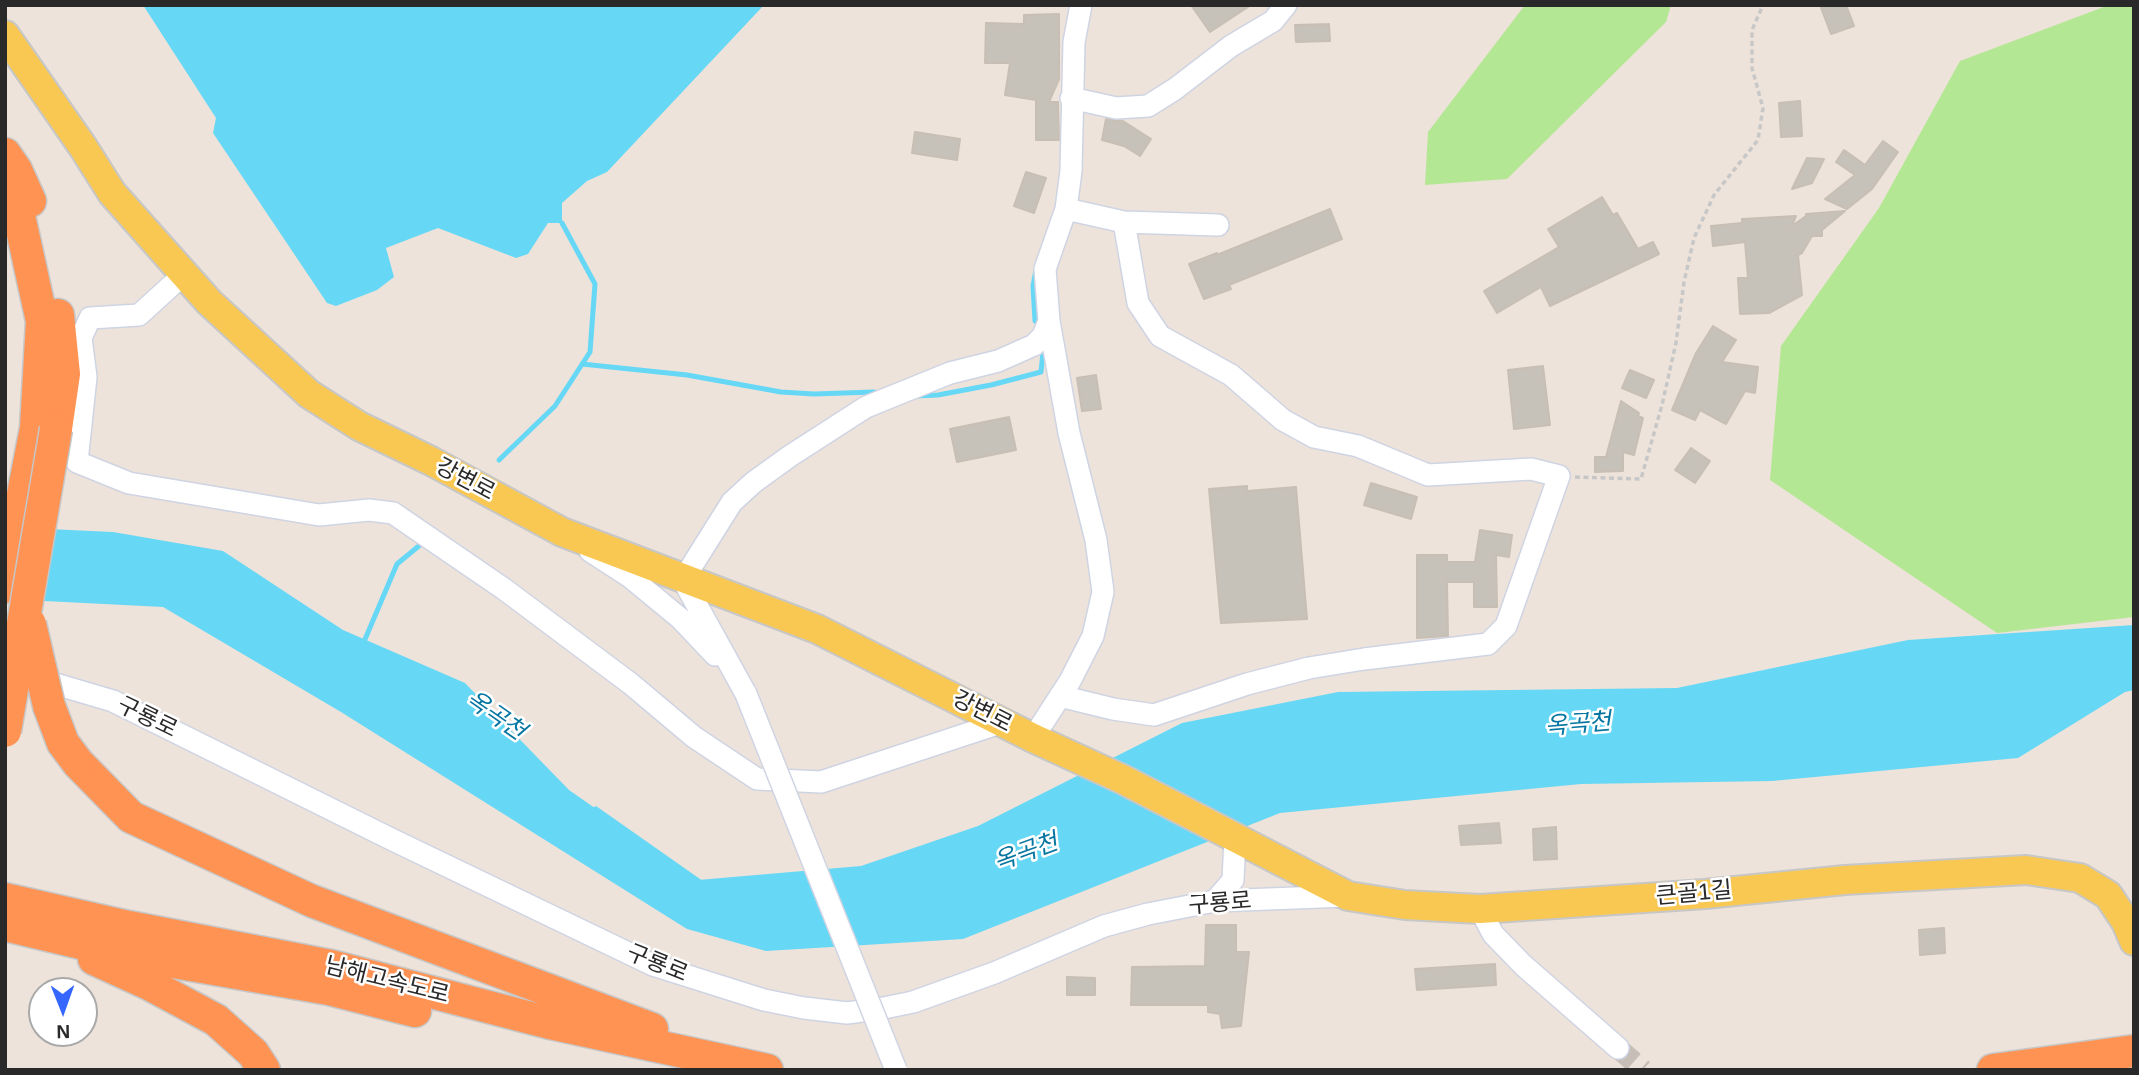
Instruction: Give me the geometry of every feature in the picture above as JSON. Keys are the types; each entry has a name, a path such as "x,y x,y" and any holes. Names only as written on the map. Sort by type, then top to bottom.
{"highway":[{"path":"5,155 16,170 34,209 59,318 64,374 46,428 5,587"},
{"path":"5,184 16,202 42,321 46,428 27,610 5,732"},
{"path":"27,610 49,706 63,743 78,763 131,817 312,901 756,1068"},
{"name":"남해고속도로","path":"5,899 129,927 331,966 550,1023 756,1068"},
{"name":"남해고속도로","path":"5,925 122,953 328,989 546,1043 670,1070"},
{"path":"46,936 149,984 216,1020 253,1053 264,1070"},
{"path":"1993,1070 2134,1051"}],"main road":[{"name":"강변로","path":"5,35 112,193 209,302 309,394 359,426 431,461 562,532 817,629 1235,838"},
{"name":"큰골1길","path":"1235,838 1348,897 1405,905 1480,909 1705,894 1845,880 2026,870 2080,878 2108,895 2126,922 2134,941"}],"street":[{"path":"1046,743 1060,696 1093,636 1103,592 1096,540 1069,433 1049,321 1045,269 1066,209 1071,171 1074,42 1081,5"},
{"path":"1071,98 1116,108 1148,106 1231,46 1273,21 1286,5"},
{"path":"1066,209 1124,222 1218,225"},
{"path":"1060,696 1113,709 1154,715 1247,684 1309,668 1488,644 1506,626 1559,475 1531,469 1428,475 1357,446 1314,437 1283,420 1231,375 1160,336 1138,303 1124,222"},
{"path":"184,274 139,315 90,318 82,338 86,377 84,418 77,462 129,483 319,515 369,510 393,513 504,589 631,684 694,737 757,779 821,782 1003,722"},
{"path":"896,1070 741,685 683,580 732,502 790,456 866,407 950,373 998,361 1034,345 1043,336 1049,321"},
{"path":"562,532 630,577 681,620 741,685"},
{"name":"구룡로","path":"5,671 60,684 113,701 653,965 764,1000 804,1008 847,1013 913,1002 994,973 1104,926 1148,914 1215,901 1348,897"},
{"path":"1215,901 1233,880 1235,838"},
{"path":"1480,909 1493,934 1523,965 1618,1048"}],"path":[{"path":"1559,475 1595,479 1642,479 1665,393 1694,239 1714,195 1758,140 1763,108 1752,68 1752,30 1763,5"}],"green space":[{"path":"1525,5 1671,5 1666,22 1507,179 1425,185 1428,132"},
{"path":"2109,5 2134,5 2134,617 1997,633 1770,480 1781,346 1879,208 1960,61"}],"water":[{"path":"143,5 764,5 607,172 587,181 562,203 562,223 548,223 528,254 516,258 438,228 386,248 394,277 377,290 336,306 327,303 213,133 216,118"},
{"path":"5,527 113,532 223,551 343,630 465,683 569,790 698,880 861,866 978,826 1182,723 1338,692 1677,688 1908,640 2134,625 2134,690 2125,692 2018,758 1772,781 1581,784 1280,813 963,939 766,951 687,929 341,712 163,607 5,599"}],"building":[{"path":"1191,5 1251,5 1210,32"},
{"path":"1820,5 1846,5 1854,26 1831,34"},
{"path":"1059,14 1059,79 1049,102 1058,102 1059,140 1036,140 1036,100 1005,95 1010,63 985,63 986,23 1024,24 1024,15"},
{"path":"1329,24 1330,41 1296,42 1295,25"},
{"path":"1800,101 1802,136 1781,137 1779,103"},
{"path":"1106,119 1123,121 1151,139 1140,156 1124,146 1102,140"},
{"path":"915,132 960,139 957,160 912,153"},
{"path":"1883,141 1898,152 1872,189 1847,209 1825,199 1855,175 1836,162 1844,150 1865,165"},
{"path":"1807,158 1824,159 1812,183 1792,189"},
{"path":"1026,172 1046,178 1034,213 1014,206"},
{"path":"1602,197 1613,215 1617,213 1638,249 1653,242 1659,254 1550,306 1541,287 1497,313 1484,291 1559,247 1548,229"},
{"path":"1330,209 1342,239 1229,285 1231,289 1204,299 1189,264"},
{"path":"1845,211 1822,230 1822,236 1812,236 1798,255 1802,295 1769,313 1740,314 1738,278 1748,278 1745,242 1713,246 1711,226 1742,223 1742,219 1796,216 1792,226 1806,214"},
{"path":"1713,326 1736,340 1722,362 1758,367 1755,393 1745,391 1726,424 1700,410 1695,420 1672,410 1696,353"},
{"path":"1543,366 1550,425 1514,429 1508,370"},
{"path":"1630,370 1654,380 1646,398 1622,388"},
{"path":"1096,375 1101,409 1082,411 1077,378"},
{"path":"1621,401 1643,418 1634,455 1623,452 1623,471 1595,472 1595,457 1606,457"},
{"path":"1009,417 1016,450 957,462 950,429"},
{"path":"1691,448 1710,461 1695,483 1675,470"},
{"path":"1371,483 1417,497 1411,519 1364,505"},
{"path":"1247,486 1247,491 1296,487 1307,619 1221,623 1209,489"},
{"path":"1480,530 1512,535 1509,557 1496,555 1497,607 1474,607 1474,582 1447,582 1448,636 1417,638 1417,555 1447,555 1447,562 1475,562"},
{"path":"1499,823 1501,843 1461,845 1459,826"},
{"path":"1556,827 1557,859 1534,860 1533,829"},
{"path":"1206,925 1236,925 1236,952 1249,952 1241,1026 1222,1028 1220,1014 1208,1012 1208,1005 1131,1005 1132,967 1205,966"},
{"path":"1944,928 1945,953 1920,955 1919,930"},
{"path":"1495,964 1496,985 1417,990 1415,969"},
{"path":"1067,977 1095,978 1095,995 1067,995"}],"waterway":[{"path":"499,460 555,406 590,352 595,284 562,223"},
{"path":"1035,321 1033,286 1036,270"},
{"path":"916,396 938,395 991,385 1041,372 1043,352"},
{"path":"582,364 687,375 781,392 874,392"},
{"path":"363,644 397,564 420,545"},
{"name":"옥곡천","path":"596,809 700,882"}],"tunnel":[{"path":"1618,1048 1643,1070"}]}
